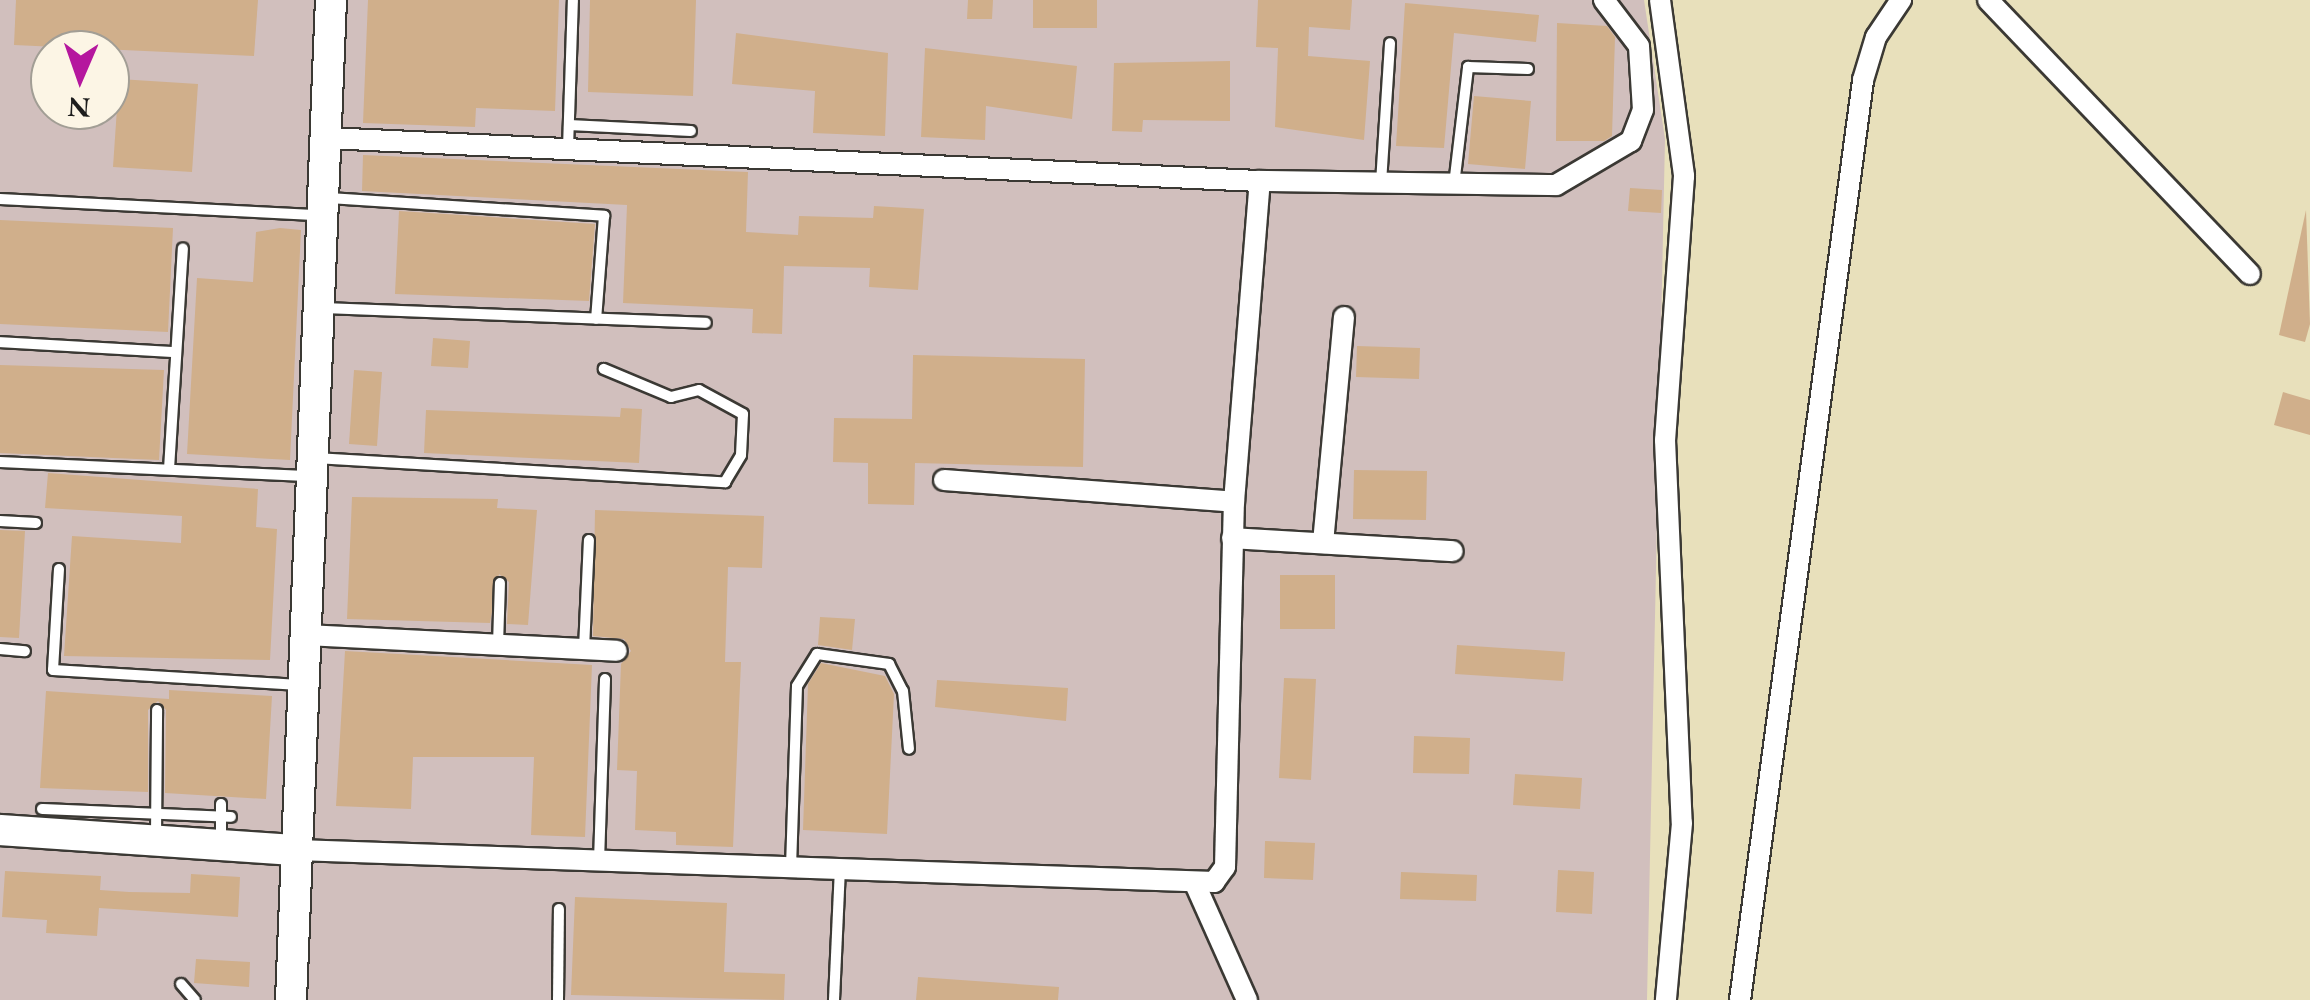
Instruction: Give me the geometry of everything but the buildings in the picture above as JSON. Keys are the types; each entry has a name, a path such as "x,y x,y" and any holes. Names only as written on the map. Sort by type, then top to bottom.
{"street":[{"path":"291,1000 331,0"},
{"path":"326,138 1260,182 1556,185 1602,163 1630,141 1643,110 1639,46 1604,0"},
{"path":"1660,0 1669,37 1684,176 1665,440 1682,823 1666,1000"},
{"path":"1740,1000 1863,80 1876,37 1901,0"},
{"path":"1988,0 2250,274"},
{"path":"1639,46 1669,37"},
{"path":"0,830 42,821 157,827 224,821 297,850 1196,886 1225,866 1232,538 1260,182"},
{"path":"1323,543 1344,317"},
{"path":"944,480 1234,502"},
{"path":"1232,538 1453,551"},
{"path":"306,635 617,652"},
{"path":"1196,886 1247,1000"}],"lane":[{"path":"568,149 573,0"},
{"path":"1381,184 1390,44"},
{"path":"1454,186 1468,67 1528,69"},
{"path":"569,125 691,131"},
{"path":"0,198 604,216 596,319"},
{"path":"169,470 183,248"},
{"path":"318,308 706,324"},
{"path":"0,342 176,352"},
{"path":"0,462 169,470 312,467 726,482 741,454 743,414 698,390 671,397 604,369"},
{"path":"0,521 36,523"},
{"path":"584,650 588,540"},
{"path":"60,569 54,670 304,685"},
{"path":"498,646 500,583"},
{"path":"0,649 25,650"},
{"path":"791,868 796,686 817,654 889,664 903,691 910,749"},
{"path":"599,861 604,678"},
{"path":"157,827 158,710"},
{"path":"42,795 42,821"},
{"path":"834,1000 840,870"},
{"path":"558,1000 559,909"},
{"path":"181,984 195,1000"}],"shaded area":[{"path":"0,0 1644,0 1665,139 1647,1000 0,1000"}]}
